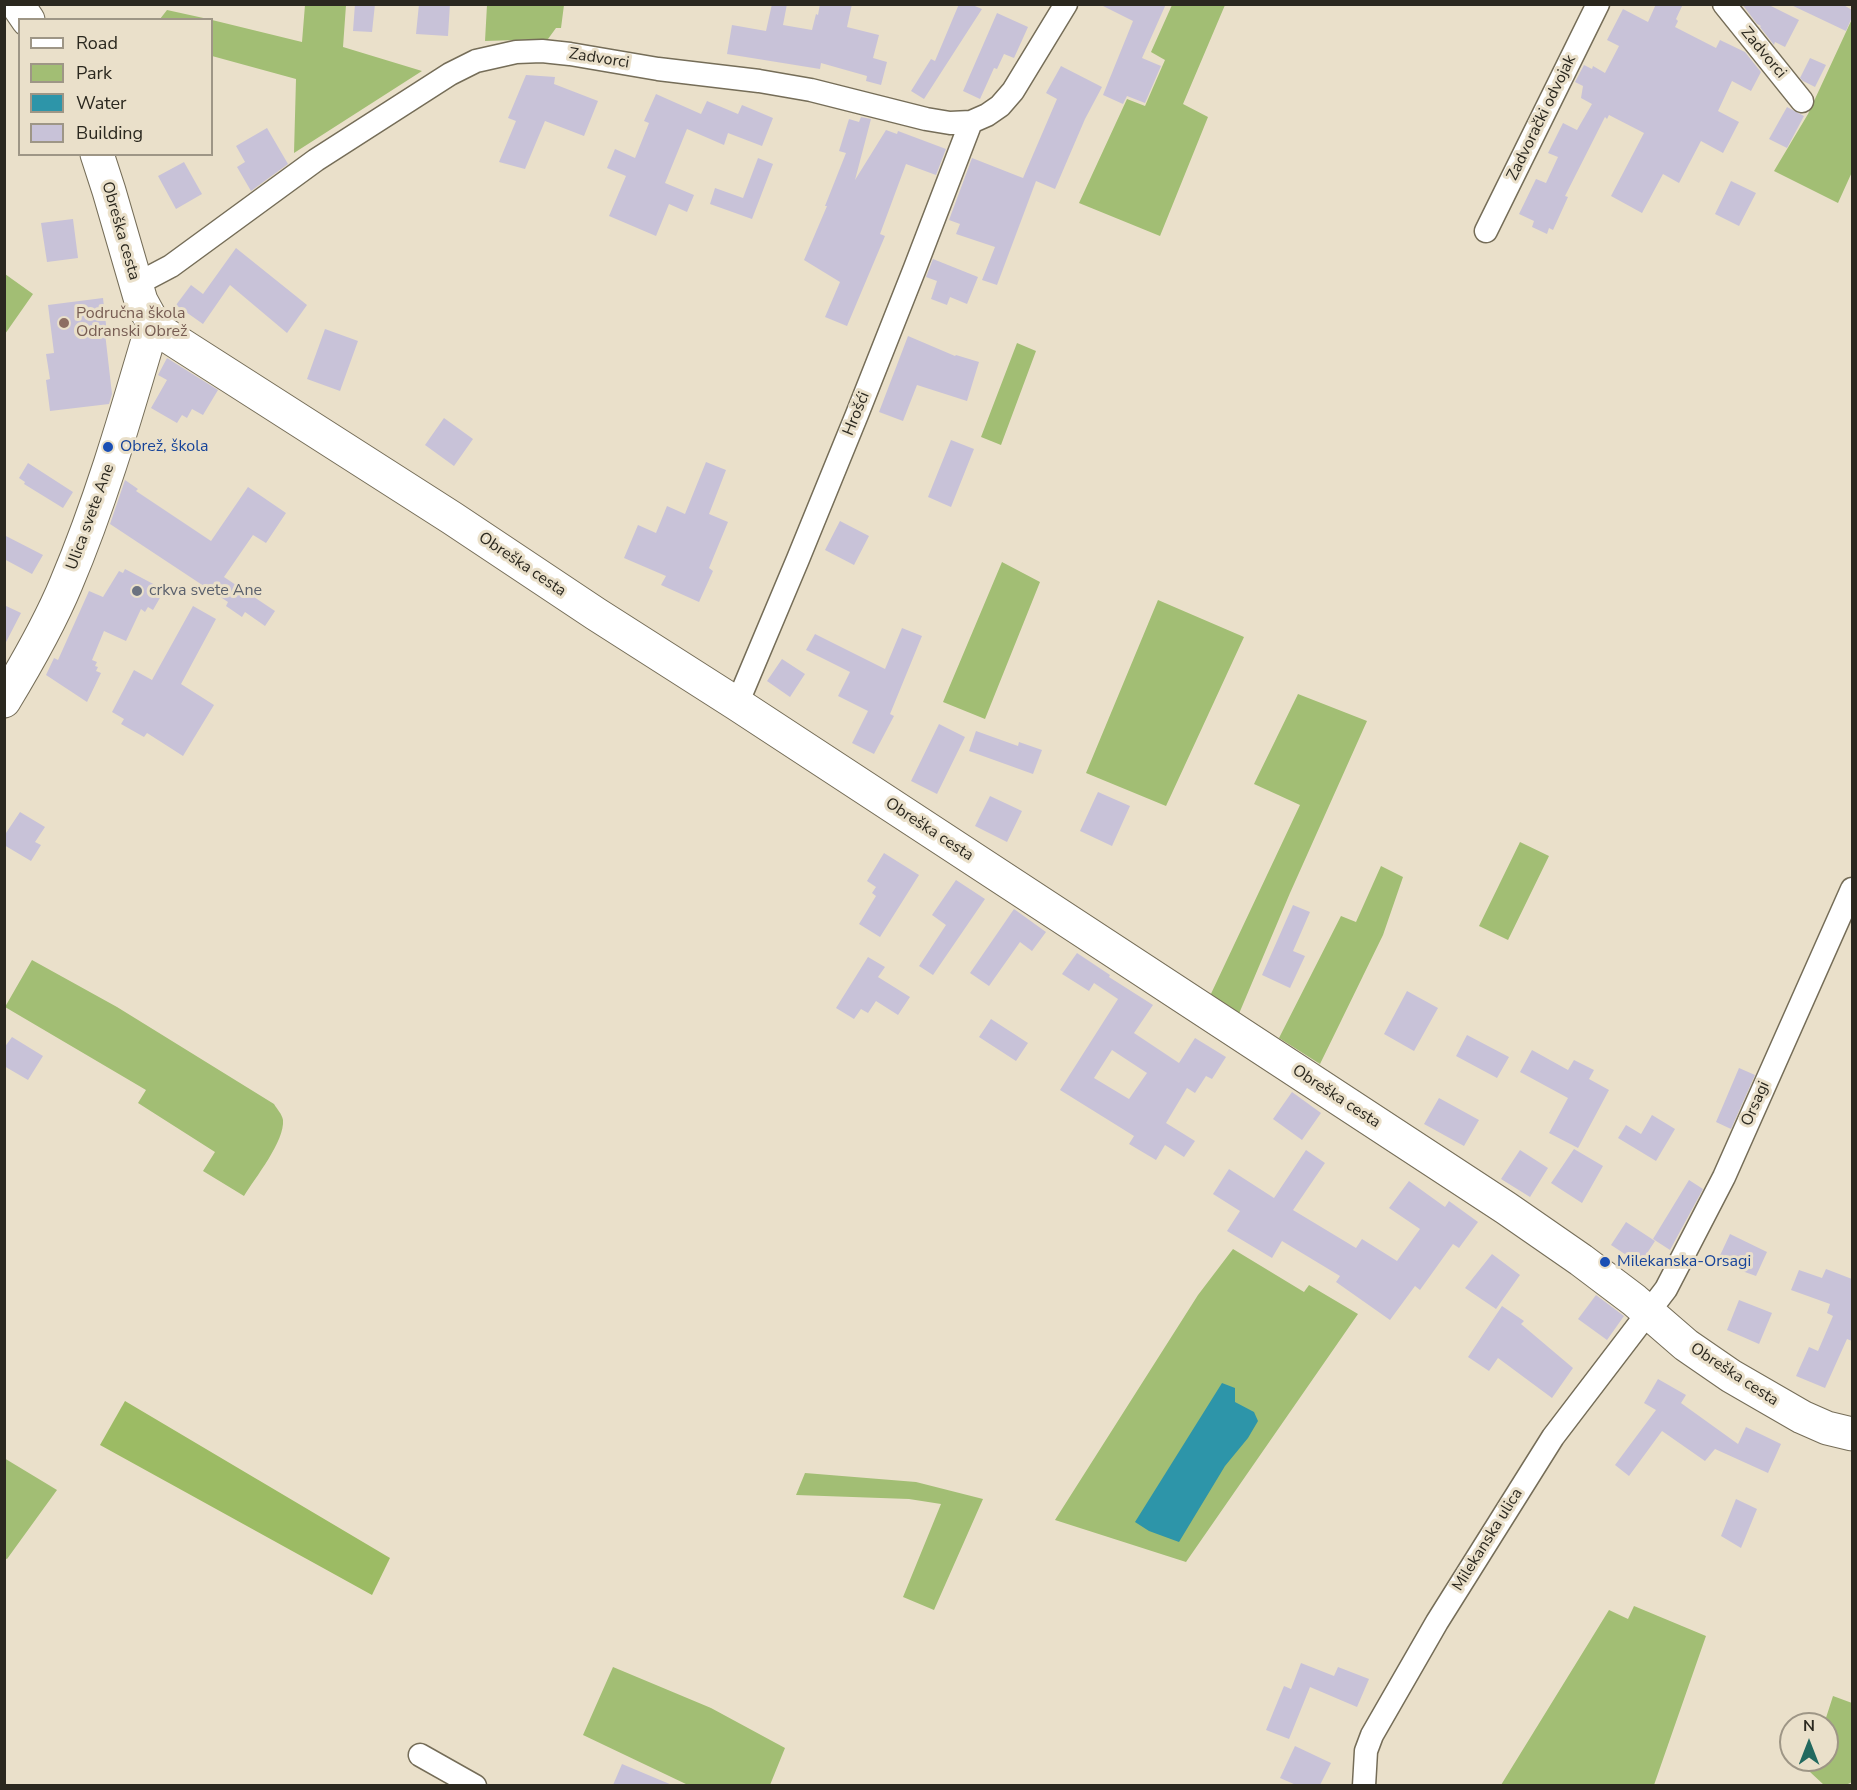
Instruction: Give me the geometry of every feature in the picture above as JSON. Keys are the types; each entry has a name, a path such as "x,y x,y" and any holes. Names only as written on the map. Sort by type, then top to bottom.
{"main road":[{"path":"17,4 27,18"},
{"name":"Obreška cesta","path":"98,156 135,285 153,323 166,335 737,704 1506,1208 1581,1260 1686,1345 1731,1376 1802,1417 1827,1428 1852,1434"},
{"name":"Ulica svete Ane","path":"4,701 37,646 66,585 112,459 153,323"}],"street":[{"name":"Zadvorci","path":"135,285 171,266 316,160 431,86 476,61 498,55 542,51 570,54 658,69 759,81 811,90 926,119 950,123 971,122 1000,106 1012,92 1066,4"},
{"name":"Zadvorački odvojak","path":"1485,231 1598,4"},
{"name":"Zadvorci","path":"1724,4 1802,101"},
{"name":"Hrošći","path":"737,704 817,517 917,266 971,122"},
{"name":"Orsagi","path":"1649,1313 1666,1289 1724,1177 1852,889"},
{"name":"Milekanska ulica","path":"1364,1785 1366,1751 1372,1735 1437,1622 1553,1437 1649,1313"},
{"path":"420,1755 475,1785"}],"green space":[{"path":"305,5 346,5 343,47 422,71 294,153 296,79 213,56 213,20 302,42"},
{"path":"487,5 564,5 561,28 556,28 548,39 485,41"},
{"path":"1172,5 1225,5 1183,104 1208,117 1160,236 1079,203 1127,99 1145,106 1165,60 1151,52"},
{"path":"167,10 203,18 161,18"},
{"path":"1852,19 1852,172 1838,203 1774,171 1808,114"},
{"path":"5,274 33,294 5,334"},
{"path":"1017,343 1036,351 1001,445 981,437"},
{"path":"1002,562 1040,582 985,719 943,702"},
{"path":"1158,600 1244,637 1166,806 1086,773"},
{"path":"1298,694 1367,721 1238,1016 1209,998 1300,805 1254,784"},
{"path":"1520,842 1549,856 1508,940 1479,926"},
{"path":"1381,866 1403,877 1383,935 1320,1064 1279,1038 1341,916 1356,922"},
{"path":"32,960 117,1007 274,1104 283,1120 282,1129 274,1149 244,1196 203,1171 215,1152 138,1103 146,1090 5,1007"},
{"path":"1233,1249 1304,1292 1309,1285 1358,1314 1186,1562 1055,1520 1198,1295"},
{"path":"125,1401 390,1558 372,1595 100,1445"},
{"path":"4,1458 57,1490 7,1559 4,1558"},
{"path":"805,1473 916,1482 983,1499 934,1610 903,1597 941,1504 909,1499 796,1495"},
{"path":"1634,1606 1706,1636 1654,1785 1501,1785 1609,1610 1628,1619"},
{"path":"613,1667 711,1708 785,1748 770,1785 688,1785 583,1735"},
{"path":"1833,1696 1852,1703 1852,1782 1846,1785 1824,1785 1810,1772 1839,1772 1839,1712 1828,1712"}],"water":[{"path":"1222,1383 1235,1388 1235,1402 1254,1412 1258,1421 1248,1438 1225,1466 1179,1542 1149,1531 1135,1522"}],"building":[{"path":"355,4 375,4 372,32 353,31"},
{"path":"419,4 450,4 448,36 416,34"},
{"path":"772,4 787,4 783,25 812,30 820,4 852,4 847,27 879,35 873,58 887,62 881,85 866,81 867,76 821,63 820,69 727,54 732,25 766,31"},
{"path":"959,4 970,4 982,9 924,99 911,91 931,59 935,61"},
{"path":"1099,4 1166,4 1142,58 1161,66 1145,103 1127,96 1123,104 1103,95 1133,21"},
{"path":"1656,4 1683,4 1675,27 1716,48 1720,40 1745,52 1761,72 1751,91 1732,81 1718,111 1739,122 1723,153 1701,141 1679,183 1663,174 1642,213 1611,196 1644,133 1609,115 1607,119 1605,117 1565,196 1568,197 1553,230 1549,228 1547,234 1532,227 1534,221 1519,214 1536,179 1546,183 1558,157 1548,153 1563,123 1577,130 1592,104 1581,98 1583,86 1575,82 1584,65 1592,69 1593,66 1605,73 1619,46 1607,40 1623,9 1648,22"},
{"path":"1742,4 1767,4 1799,20 1785,47 1775,42 1774,45"},
{"path":"1789,4 1842,4 1852,10 1852,17 1846,31"},
{"path":"997,13 1028,27 1014,58 1004,54 997,69 994,68 980,99 963,91"},
{"path":"1810,58 1826,65 1815,87 1800,78"},
{"path":"1061,66 1102,87 1085,119 1055,189 1036,181 997,285 982,280 995,247 956,234 960,224 949,220 972,158 1023,178 1057,99 1046,93"},
{"path":"526,75 555,77 554,84 598,101 584,136 545,121 525,169 499,162 516,121 508,118"},
{"path":"656,94 701,114 707,101 738,114 742,105 773,118 762,146 728,133 724,145 687,129 665,183 694,195 687,212 669,204 656,236 609,216 626,176 607,168 615,149 635,158 649,123 644,121"},
{"path":"1787,107 1804,116 1787,148 1769,139"},
{"path":"861,117 871,119 855,180 886,130 897,134 898,131 946,149 936,175 906,164 880,234 885,236 847,326 825,317 840,282 804,260 846,153 839,151 849,119 859,122"},
{"path":"267,128 288,164 251,191 237,167 245,162 236,146"},
{"path":"758,158 773,164 752,219 710,204 715,188 743,198"},
{"path":"184,162 202,194 176,209 158,176"},
{"path":"1731,181 1756,193 1739,226 1715,214"},
{"path":"73,219 78,258 47,262 41,223"},
{"path":"236,248 307,305 287,333 230,285 203,324 176,305 191,285 203,294"},
{"path":"933,259 978,277 967,304 950,297 947,305 931,299 937,281 926,277"},
{"path":"103,298 112,394 109,404 50,411 46,380 50,379 46,354 54,353 48,305"},
{"path":"325,329 358,341 340,391 307,379"},
{"path":"908,336 955,356 979,362 967,401 917,385 903,421 879,412"},
{"path":"167,358 218,390 203,415 192,409 187,418 182,415 177,423 151,408 167,380 158,375"},
{"path":"444,418 473,439 454,466 425,445"},
{"path":"951,440 974,449 951,507 928,497"},
{"path":"706,462 726,470 709,514 728,522 709,568 713,571 699,602 661,585 666,576 624,558 638,525 656,533 667,506 685,514"},
{"path":"28,463 73,492 63,508 24,484 25,482 19,478"},
{"path":"125,480 138,489 136,491 211,541 248,487 286,513 266,543 253,535 224,577 275,611 265,626 245,612 242,617 226,606 228,602 110,524"},
{"path":"840,521 869,536 854,565 825,550"},
{"path":"4,535 43,555 32,574 4,559"},
{"path":"125,569 159,587 156,593 161,596 153,610 148,607 145,612 141,609 126,641 104,631 92,660 97,662 96,671 101,673 87,702 46,675 54,658 58,660 89,591 103,597 119,571 123,573"},
{"path":"4,605 21,613 4,646"},
{"path":"193,606 216,619 181,684 214,705 183,756 147,733 144,737 121,724 124,719 112,712 134,670 152,680"},
{"path":"902,628 922,636 890,714 894,716 874,754 852,743 868,711 838,696 850,672 806,650 815,634 885,669"},
{"path":"782,659 805,674 790,697 767,681"},
{"path":"939,724 965,737 937,794 911,781"},
{"path":"976,731 1018,746 1019,742 1042,750 1033,774 969,751"},
{"path":"1098,792 1130,806 1112,846 1080,831"},
{"path":"990,796 1022,811 1007,842 975,826"},
{"path":"20,812 45,827 35,842 41,845 31,861 4,845 4,836"},
{"path":"884,853 919,875 880,937 859,924 876,896 872,893 876,887 867,881"},
{"path":"956,880 985,899 933,975 919,966 946,925 932,915"},
{"path":"1293,905 1310,912 1293,951 1305,956 1290,988 1262,975"},
{"path":"1014,909 1046,932 1032,951 1020,942 989,986 970,973"},
{"path":"1077,953 1153,1005 1134,1033 1179,1063 1195,1038 1226,1057 1212,1079 1206,1076 1195,1093 1187,1088 1166,1123 1195,1141 1184,1157 1165,1145 1156,1160 1129,1144 1134,1136 1060,1090 1118,999 1094,983 1089,991 1062,974","holes":["1112,1050 1147,1073 1129,1099 1094,1078"]},
{"path":"868,957 885,967 878,977 910,997 898,1015 876,1001 868,1013 861,1009 854,1019 836,1008"},
{"path":"1407,991 1438,1008 1414,1051 1384,1034"},
{"path":"991,1019 1028,1043 1016,1061 979,1037"},
{"path":"1467,1035 1509,1057 1497,1078 1456,1056"},
{"path":"12,1037 43,1056 28,1080 4,1066 4,1048"},
{"path":"1532,1050 1568,1070 1574,1060 1594,1070 1589,1079 1609,1090 1578,1148 1549,1133 1568,1098 1520,1072"},
{"path":"1739,1068 1755,1075 1731,1129 1716,1122"},
{"path":"1292,1092 1321,1113 1302,1140 1273,1119"},
{"path":"1439,1098 1479,1120 1464,1146 1424,1124"},
{"path":"1652,1115 1675,1129 1656,1161 1618,1138 1626,1125 1641,1134"},
{"path":"1574,1149 1603,1166 1582,1203 1551,1183"},
{"path":"1306,1150 1325,1163 1293,1210 1356,1248 1362,1239 1397,1261 1420,1229 1389,1208 1409,1181 1445,1207 1449,1201 1478,1222 1459,1248 1453,1244 1420,1290 1415,1286 1390,1320 1336,1282 1340,1276 1282,1241 1272,1258 1227,1231 1240,1211 1213,1194 1229,1169 1274,1198"},
{"path":"1520,1150 1548,1168 1530,1197 1501,1179"},
{"path":"1689,1180 1703,1189 1670,1250 1653,1239"},
{"path":"1626,1222 1655,1241 1640,1264 1611,1245"},
{"path":"1730,1234 1767,1252 1756,1276 1717,1262"},
{"path":"1492,1254 1520,1275 1496,1309 1465,1288"},
{"path":"1826,1269 1852,1279 1852,1341 1847,1339 1825,1388 1796,1376 1809,1347 1818,1351 1833,1316 1827,1313 1830,1304 1791,1290 1799,1270 1822,1278"},
{"path":"1596,1295 1624,1316 1607,1340 1578,1319"},
{"path":"1739,1300 1772,1313 1759,1344 1727,1330"},
{"path":"1502,1306 1524,1321 1521,1324 1573,1368 1552,1398 1498,1358 1489,1371 1468,1357"},
{"path":"1658,1379 1686,1395 1681,1403 1738,1444 1746,1427 1781,1444 1768,1473 1715,1449 1705,1461 1662,1431 1629,1476 1615,1465 1656,1410 1644,1403"},
{"path":"1736,1499 1757,1509 1741,1548 1721,1536"},
{"path":"1301,1663 1334,1676 1338,1667 1369,1679 1357,1707 1310,1687 1289,1739 1266,1730 1284,1686 1291,1689"},
{"path":"1295,1746 1331,1763 1320,1785 1296,1785 1280,1778"},
{"path":"622,1764 672,1785 613,1785"}],"place":[{"name":"Područna škola Odranski Obrež","path":"64,323"},
{"name":"Obrež, škola","path":"108,447"},
{"name":"crkva svete Ane","path":"137,591"},
{"name":"Milekanska-Orsagi","path":"1605,1262"}]}
